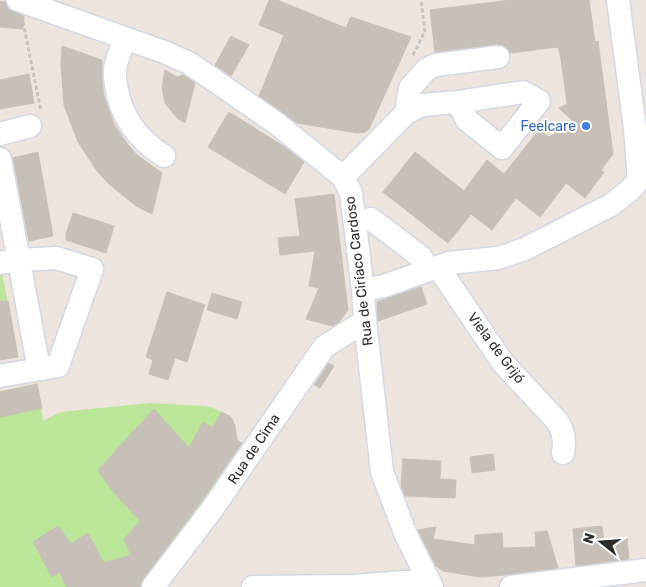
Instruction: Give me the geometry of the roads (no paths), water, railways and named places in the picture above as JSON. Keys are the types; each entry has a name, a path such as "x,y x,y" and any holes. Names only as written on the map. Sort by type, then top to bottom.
{"street":[{"path":"363,290 384,286 449,263 498,258 525,249 611,205 642,184 618,0"},
{"name":"Rua de Ciríaco Cardoso","path":"20,7 125,38 189,63 276,123 343,177 351,193 382,472 406,535 430,583"},
{"path":"125,38 116,66 117,93 120,106 133,130 142,140 164,156"},
{"path":"406,113 410,88 427,69 436,65 498,57"},
{"path":"343,177 406,113 422,106 458,102"},
{"path":"0,134 30,126"},
{"path":"0,159 9,261 39,369"},
{"name":"Viela de Grijó","path":"371,219 433,268 503,363 558,421 564,436 563,453"},
{"path":"0,376 58,366 92,269 56,258 9,261"},
{"name":"Rua de Cima","path":"153,587 214,508 324,347 365,321"},
{"path":"511,587 633,577"},
{"path":"253,587 430,583"}],"place":[{"name":"Feelcare","path":"586,126"}]}
